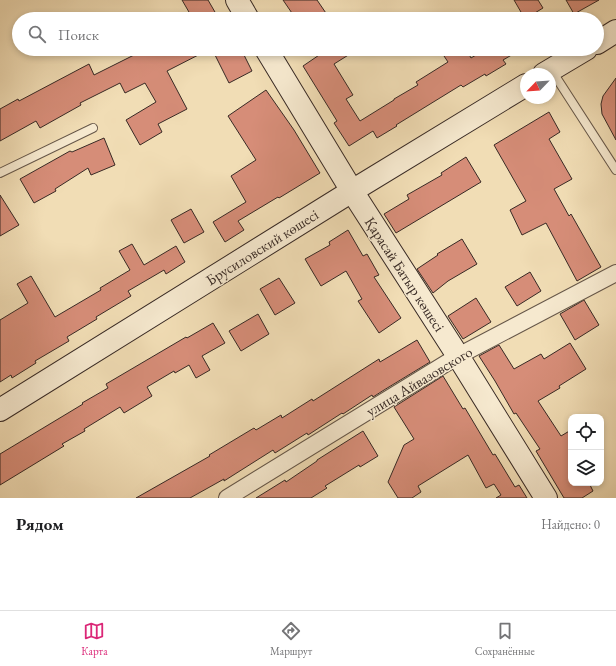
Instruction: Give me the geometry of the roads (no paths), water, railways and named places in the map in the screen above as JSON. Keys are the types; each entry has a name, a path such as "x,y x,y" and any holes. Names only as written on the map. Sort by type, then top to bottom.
{"street":[{"path":"237,0 244,12"},
{"path":"604,39 616,31"},
{"name":"Қарасай Батыр көшесі","path":"270,56 352,191 458,356 546,498"},
{"path":"555,68 574,56"},
{"name":"Брусиловский көшесі","path":"0,410 352,191 520,89"},
{"name":"улица Айвазовского","path":"227,498 458,356 616,273"}],"lane":[{"path":"556,84 616,170"},
{"path":"0,173 93,128"}]}
